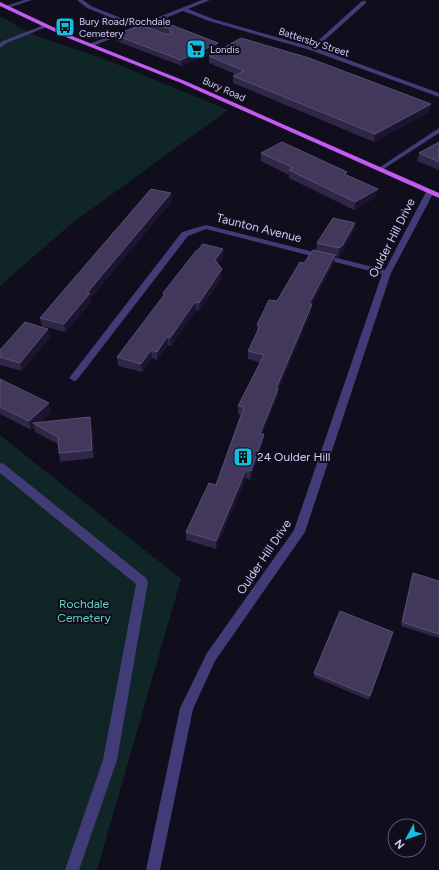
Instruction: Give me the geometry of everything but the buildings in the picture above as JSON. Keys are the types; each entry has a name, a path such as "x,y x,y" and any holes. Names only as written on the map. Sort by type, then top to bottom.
{"main road":[{"name":"Bury Road","path":"0,4 46,26 183,82 435,194"}],"street":[{"path":"6,7 29,0"},
{"path":"80,0 89,7 146,29"},
{"path":"91,45 207,0"},
{"path":"312,49 364,2"},
{"name":"Battersby Street","path":"183,9 211,20 312,49 439,95"},
{"path":"2,43 46,26"},
{"path":"380,170 439,130"},
{"name":"Oulder Hill Drive","path":"153,870 187,708 211,657 299,532 387,273 435,194"},
{"name":"Taunton Avenue","path":"74,378 185,234 206,227 387,273"},
{"path":"0,467 142,582 110,760 72,870"}],"green space":[{"path":"0,16 32,34 112,62 228,110 72,223 0,286"},
{"name":"Rochdale Cemetery","path":"0,435 181,579 97,870 0,870"}],"place":[{"name":"Bury Road/Rochdale Cemetery","path":"65,27"},
{"name":"Londis","path":"196,49"},
{"name":"24 Oulder Hill","path":"243,457"}]}
